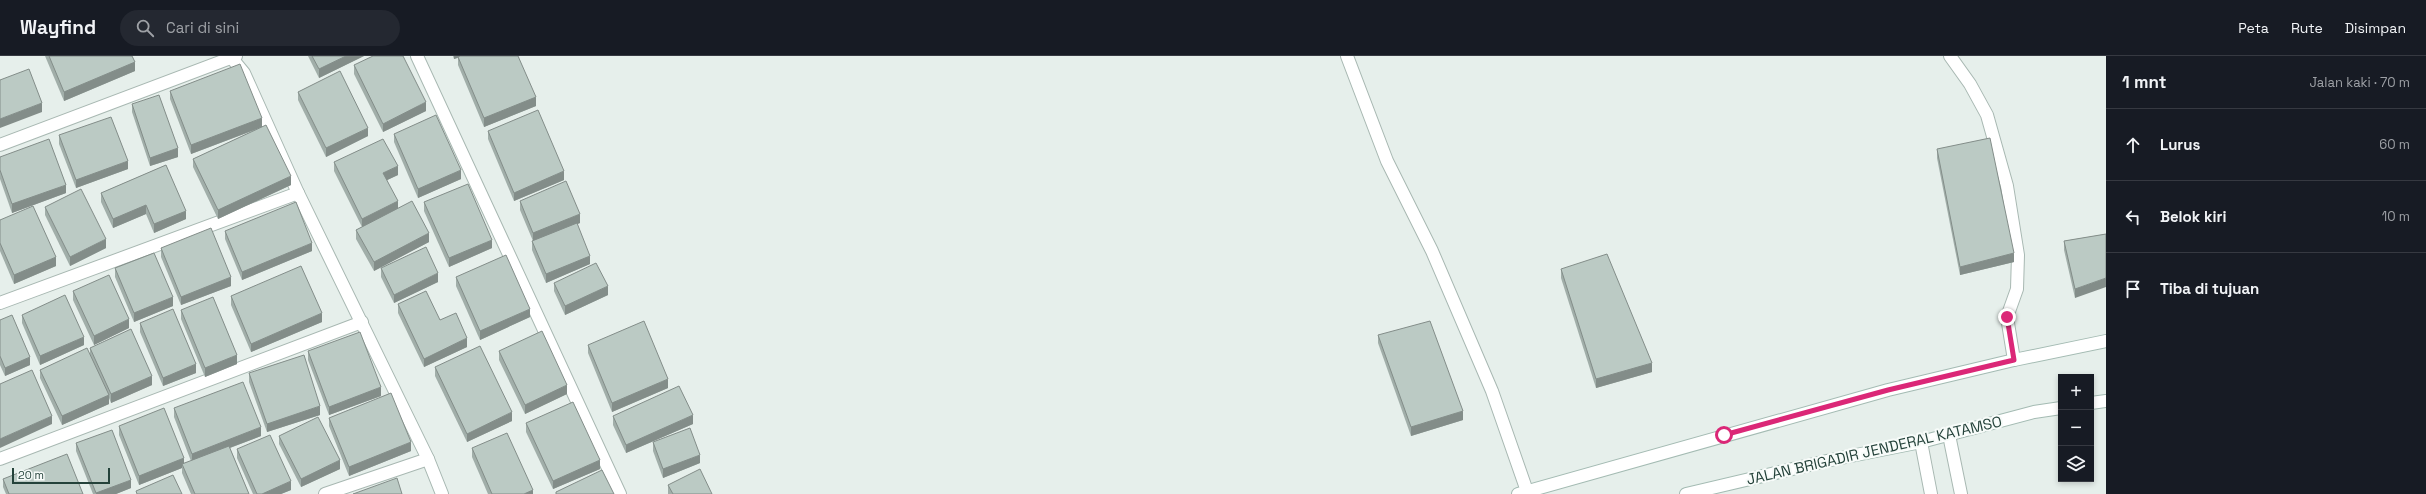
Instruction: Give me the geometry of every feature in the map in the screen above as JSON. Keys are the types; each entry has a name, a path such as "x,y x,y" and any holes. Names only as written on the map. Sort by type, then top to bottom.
{"street":[{"path":"417,56 620,494"},
{"path":"1348,56 1387,161 1432,251 1492,391 1524,493 1873,394 2014,360 2106,341"},
{"path":"1950,56 1970,84 1987,115 2007,186 2018,255 2017,289 2007,317 2014,360"},
{"path":"0,145 233,57 244,73 298,193 428,459 442,494"},
{"path":"0,302 298,193"},
{"path":"0,459 362,322"},
{"path":"2094,403 2106,401"},
{"name":"JALAN BRIGADIR JENDERAL KATAMSO","path":"1686,494 1831,460 1921,442 2034,412 2058,408"},
{"path":"1949,435 1960,494"},
{"path":"1921,442 1931,494"},
{"path":"325,494 428,459"}],"building":[{"path":"49,56 132,56 135,62 64,92"},
{"path":"312,56 346,56 319,69"},
{"path":"373,56 403,56 426,102 383,124 354,65"},
{"path":"518,56 536,97 484,118 458,57"},
{"path":"240,64 262,118 191,145 170,91"},
{"path":"29,69 42,103 0,119 0,80"},
{"path":"340,71 368,128 326,148 298,92"},
{"path":"159,95 178,148 150,158 132,104"},
{"path":"538,110 564,171 514,193 488,131"},
{"path":"436,115 461,170 418,189 394,134"},
{"path":"111,117 128,161 76,180 59,135"},
{"path":"266,125 291,176 218,210 193,159"},
{"path":"1990,138 2014,253 1960,267 1937,149"},
{"path":"49,139 66,185 12,204 0,170 0,157"},
{"path":"383,139 398,166 383,173 398,201 362,219 334,162"},
{"path":"166,165 186,211 154,224 146,205 113,219 101,193"},
{"path":"566,181 580,214 533,233 520,201"},
{"path":"468,184 492,240 449,258 424,202"},
{"path":"81,189 106,239 70,257 45,207"},
{"path":"412,201 429,233 374,262 356,230"},
{"path":"296,202 312,243 242,272 225,231"},
{"path":"33,206 56,257 14,275 0,243 0,220"},
{"path":"577,223 590,256 546,274 532,241"},
{"path":"211,228 231,277 181,297 161,248"},
{"path":"2106,234 2106,278 2075,289 2064,241"},
{"path":"426,247 438,273 394,295 381,268"},
{"path":"154,253 173,297 134,313 115,268"},
{"path":"1607,254 1652,363 1596,379 1561,269"},
{"path":"506,255 530,309 480,331 456,277"},
{"path":"596,263 608,286 565,306 554,283"},
{"path":"301,266 322,313 251,344 231,296"},
{"path":"109,275 129,319 94,336 73,291"},
{"path":"426,291 440,320 456,313 467,338 424,359 398,304"},
{"path":"65,295 84,337 40,356 22,315"},
{"path":"213,297 237,355 205,368 181,310"},
{"path":"173,309 196,364 163,378 140,323"},
{"path":"12,315 30,357 5,368 0,356 0,320"},
{"path":"644,321 668,379 612,403 588,345"},
{"path":"1430,321 1463,411 1411,427 1378,335"},
{"path":"131,329 152,376 111,394 90,348"},
{"path":"542,331 567,385 525,405 499,351"},
{"path":"360,332 381,387 329,407 308,351"},
{"path":"480,346 512,412 467,434 435,367"},
{"path":"87,348 109,395 62,416 40,370"},
{"path":"304,355 320,406 267,424 249,373"},
{"path":"32,370 52,416 0,439 0,384"},
{"path":"243,382 261,427 192,454 174,408"},
{"path":"679,386 693,415 626,445 613,416"},
{"path":"391,393 411,442 349,467 329,418"},
{"path":"573,402 600,460 553,481 526,423"},
{"path":"164,408 184,458 139,476 119,426"},
{"path":"318,417 340,460 301,479 279,436"},
{"path":"690,428 700,455 663,469 653,442"},
{"path":"112,430 131,480 96,493 76,443"},
{"path":"507,433 533,490 524,494 492,494 472,448"},
{"path":"270,435 291,481 262,494 257,494 237,449"},
{"path":"229,446 249,494 195,494 182,464"},
{"path":"67,454 83,494 9,494 3,479"},
{"path":"700,469 712,494 673,494 668,485"},
{"path":"602,470 614,494 556,494 556,492"},
{"path":"173,475 182,494 137,494 136,491"},
{"path":"397,478 402,494 353,494"}],"route":[{"path":"1724,435 1888,390 2014,360 2007,317"}]}
